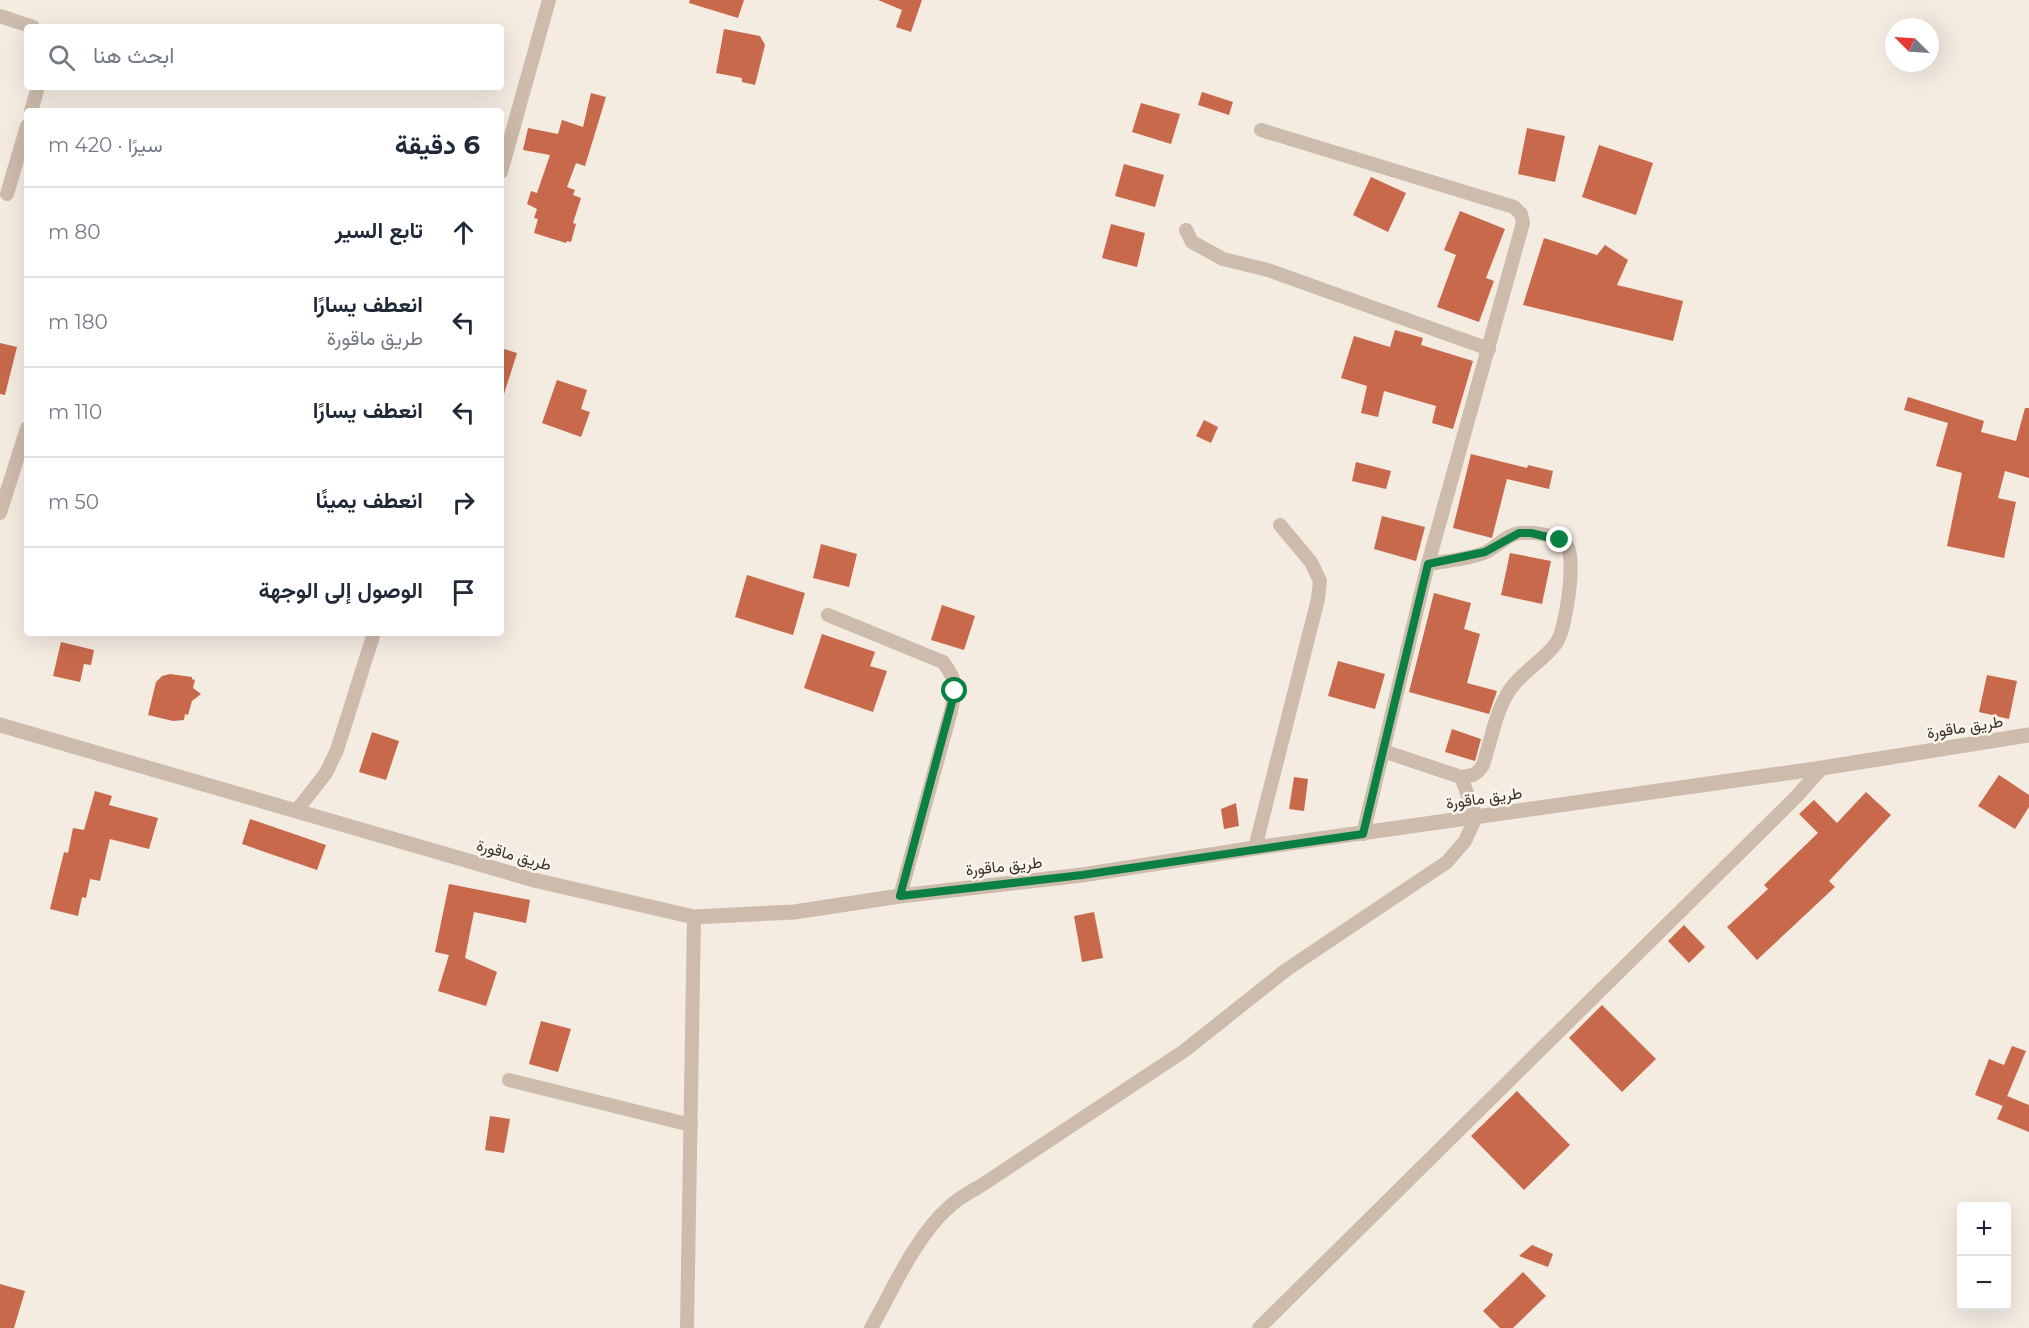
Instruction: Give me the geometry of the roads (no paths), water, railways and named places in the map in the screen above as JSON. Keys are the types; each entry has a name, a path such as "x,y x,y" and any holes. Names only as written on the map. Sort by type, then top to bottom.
{"street":[{"path":"504,160 549,0"},
{"path":"0,16 24,24"},
{"path":"32,108 37,90"},
{"path":"1261,130 1514,207 1521,214 1523,223 1428,564 1363,834"},
{"path":"7,194 24,136"},
{"path":"1186,230 1192,242 1223,259 1268,270 1489,349"},
{"path":"0,513 24,437"},
{"path":"1255,848 1318,599 1320,581 1311,562 1280,525"},
{"path":"1383,750 1461,777 1474,776 1483,765 1509,691 1550,652 1558,639 1566,610 1571,555 1567,545 1560,540 1531,533 1519,533 1485,552 1428,564"},
{"path":"828,615 943,662 953,676 955,691 951,711 900,896"},
{"path":"297,810 326,773 337,750 373,636"},
{"name":"طريق ماقورة","path":"0,725 534,880 694,917 794,912 900,896 1082,875 1255,848 1822,768 2029,735"},
{"path":"1259,1328 1795,798 1822,768"},
{"path":"871,1328 925,1234 946,1209 1184,1051 1286,970 1447,861 1465,841 1476,817 1461,777"},
{"path":"687,1328 694,917"},
{"path":"509,1080 691,1125"}]}
